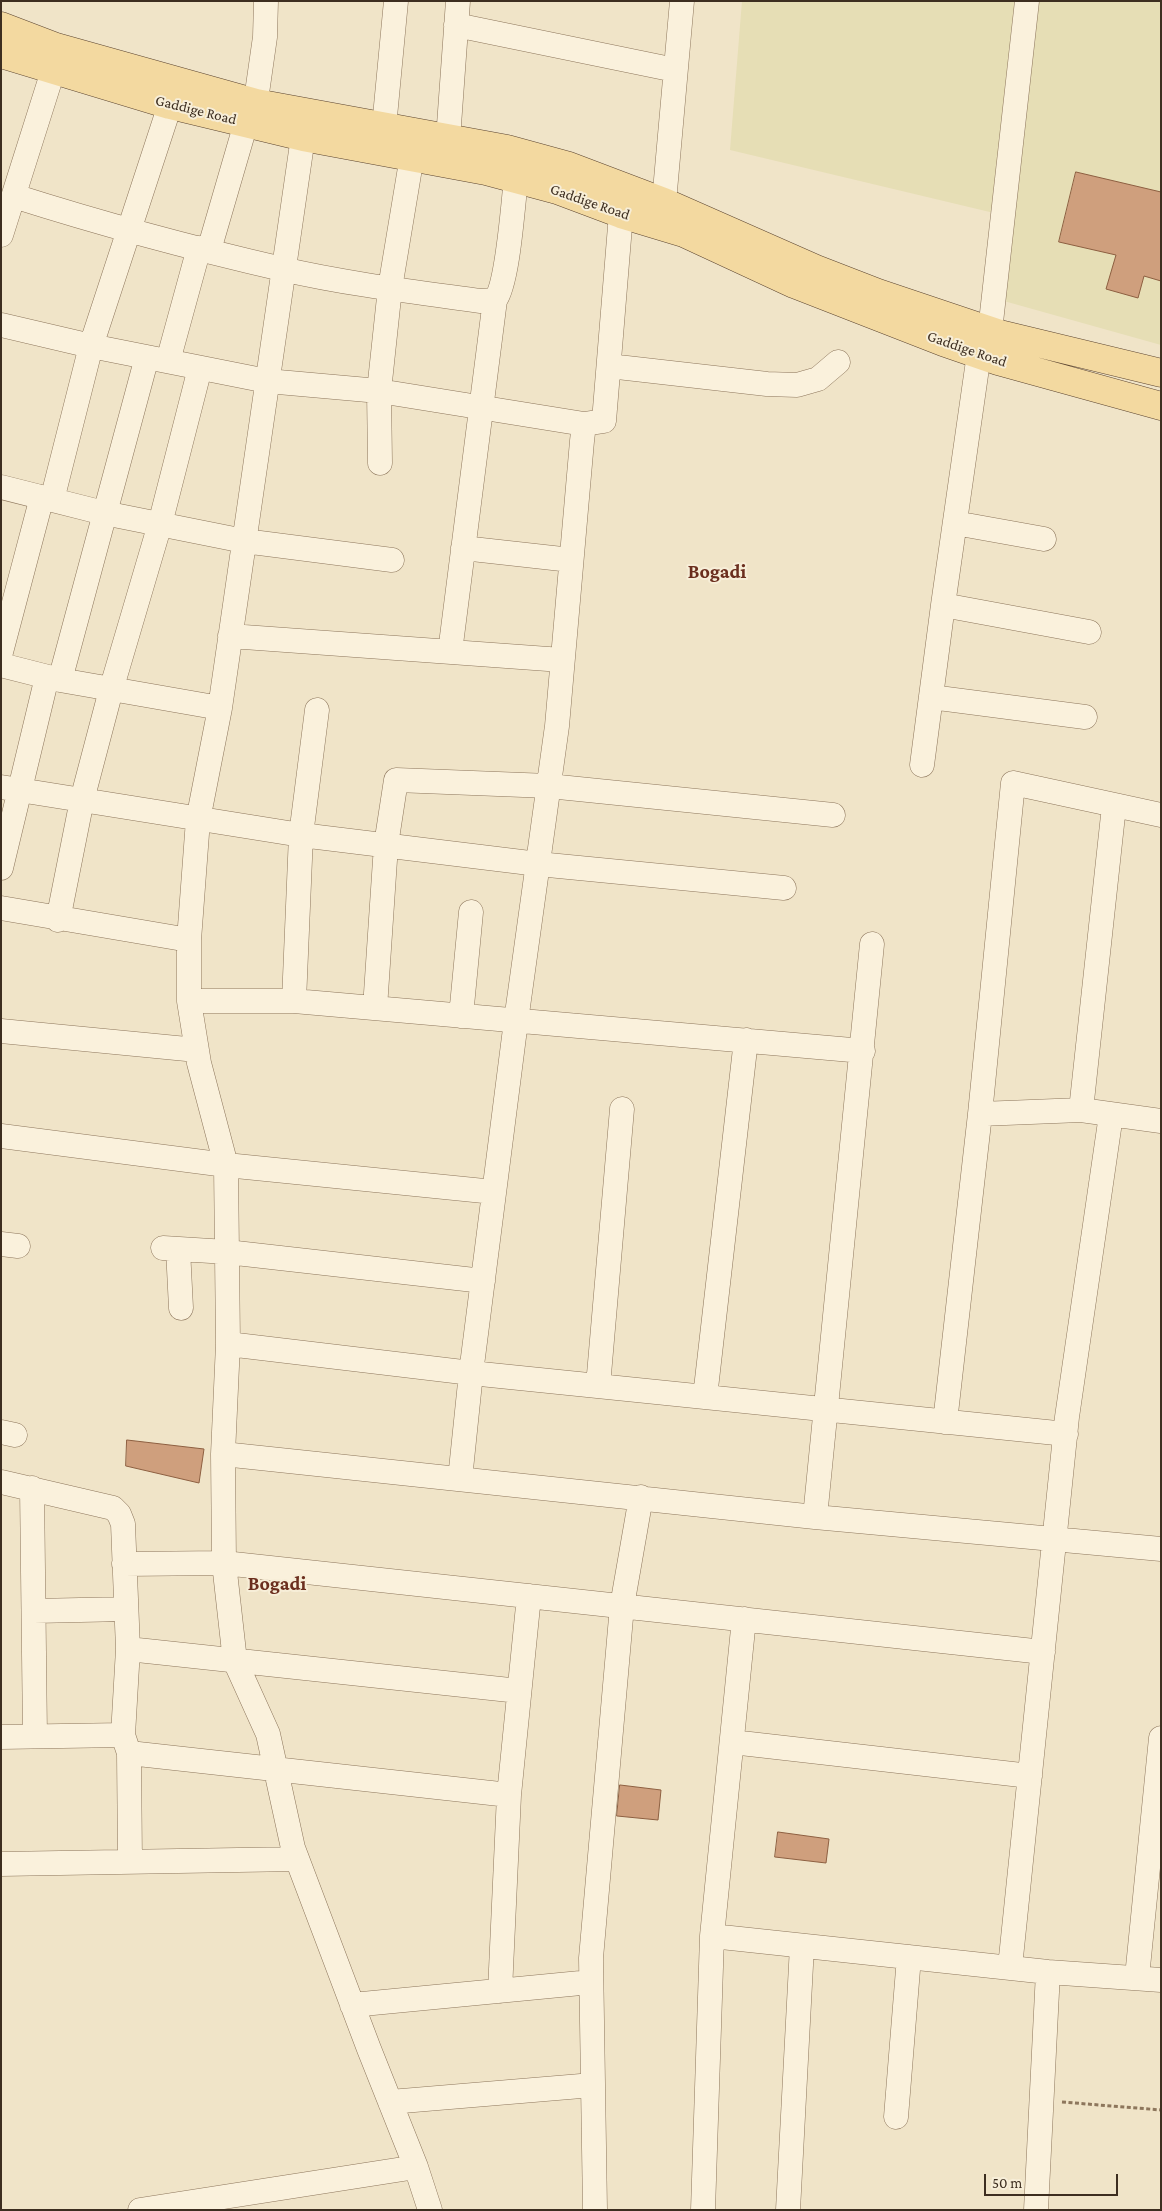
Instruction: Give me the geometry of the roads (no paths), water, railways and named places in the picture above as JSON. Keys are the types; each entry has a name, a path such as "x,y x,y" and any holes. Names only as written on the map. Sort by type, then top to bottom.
{"main road":[{"name":"Gaddige Road","path":"1,26 303,137 412,156 557,190 621,214 684,233 794,284 985,343 1161,406"},
{"name":"Gaddige Road","path":"1,54 52,71 170,105 251,117 384,127 507,150 569,166 664,202 816,269 878,293 985,343 1161,373"}],"street":[{"path":"1,868 10,788 54,678 104,513 157,359 204,249 251,117 265,37 266,1"},
{"path":"384,127 396,1"},
{"path":"448,139 458,1"},
{"path":"664,202 682,1"},
{"path":"922,765 955,523 985,343 1026,1"},
{"path":"456,25 675,70"},
{"path":"1,235 52,71"},
{"path":"1,652 91,346 170,105"},
{"path":"303,137 220,708 198,820 189,940 189,1000 197,1050 226,1165 228,1344 223,1454 224,1563 235,1661 268,1734 278,1770 293,1848 416,2167 430,2210"},
{"path":"380,463 379,391 390,288 412,156"},
{"path":"450,652 495,300 499,295 504,277 516,179"},
{"path":"14,196 129,232 283,269 390,288 481,301 495,300"},
{"path":"1,325 91,346 267,381 379,391 584,424 604,421 621,214"},
{"path":"609,366 767,384 797,385 818,379 838,362"},
{"path":"58,920 82,800 111,690 160,524 200,368"},
{"path":"460,1479 471,1373 516,1020 557,726 584,424"},
{"path":"1,487 104,513 244,541 392,560"},
{"path":"955,523 1044,539"},
{"path":"462,548 571,560"},
{"path":"943,605 1090,632"},
{"path":"230,636 562,660"},
{"path":"1,665 111,690 220,708"},
{"path":"931,697 1085,716"},
{"path":"294,1001 301,835 317,710"},
{"path":"375,1008 386,845 396,780 548,786 833,815"},
{"path":"945,1422 980,1114 1013,783 1161,815"},
{"path":"10,788 198,820 301,835 538,864 784,888"},
{"path":"1081,1110 1114,806"},
{"path":"1,908 58,920 189,940"},
{"path":"461,1016 470,912"},
{"path":"816,1516 872,944"},
{"path":"189,1000 294,1001 863,1051"},
{"path":"1,1031 197,1050"},
{"path":"705,1397 746,1040"},
{"path":"598,1386 622,1109"},
{"path":"980,1114 1081,1110 1161,1121"},
{"path":"1010,1967 1066,1434 1111,1115"},
{"path":"1,1136 226,1165 494,1192"},
{"path":"181,1308 170,1248 227,1252 483,1281"},
{"path":"228,1344 471,1373 1066,1434"},
{"path":"223,1454 816,1516 1161,1549"},
{"path":"1,1482 113,1508 119,1514 123,1524 128,1649 126,1744 130,1862"},
{"path":"32,1488 35,1736"},
{"path":"595,2210 591,1958 622,1606 641,1497"},
{"path":"124,1564 224,1563 1043,1652"},
{"path":"500,1991 509,1795 529,1596"},
{"path":"34,1611 126,1609"},
{"path":"703,2210 712,1936 744,1620"},
{"path":"128,1649 519,1691"},
{"path":"1,1737 35,1736 126,1744 278,1770 509,1795"},
{"path":"1137,1977 1161,1738"},
{"path":"732,1742 1030,1776"},
{"path":"1,1864 297,1859"},
{"path":"712,1936 1048,1972 1161,1980"},
{"path":"788,2210 802,1946"},
{"path":"896,2118 910,1957"},
{"path":"1036,2210 1048,1972"},
{"path":"352,2005 591,1982"},
{"path":"390,2102 593,2085"},
{"path":"144,2209 416,2167"}],"district":[{"name":"Bogadi","path":"717,572"},
{"name":"Bogadi","path":"277,1584"}]}
